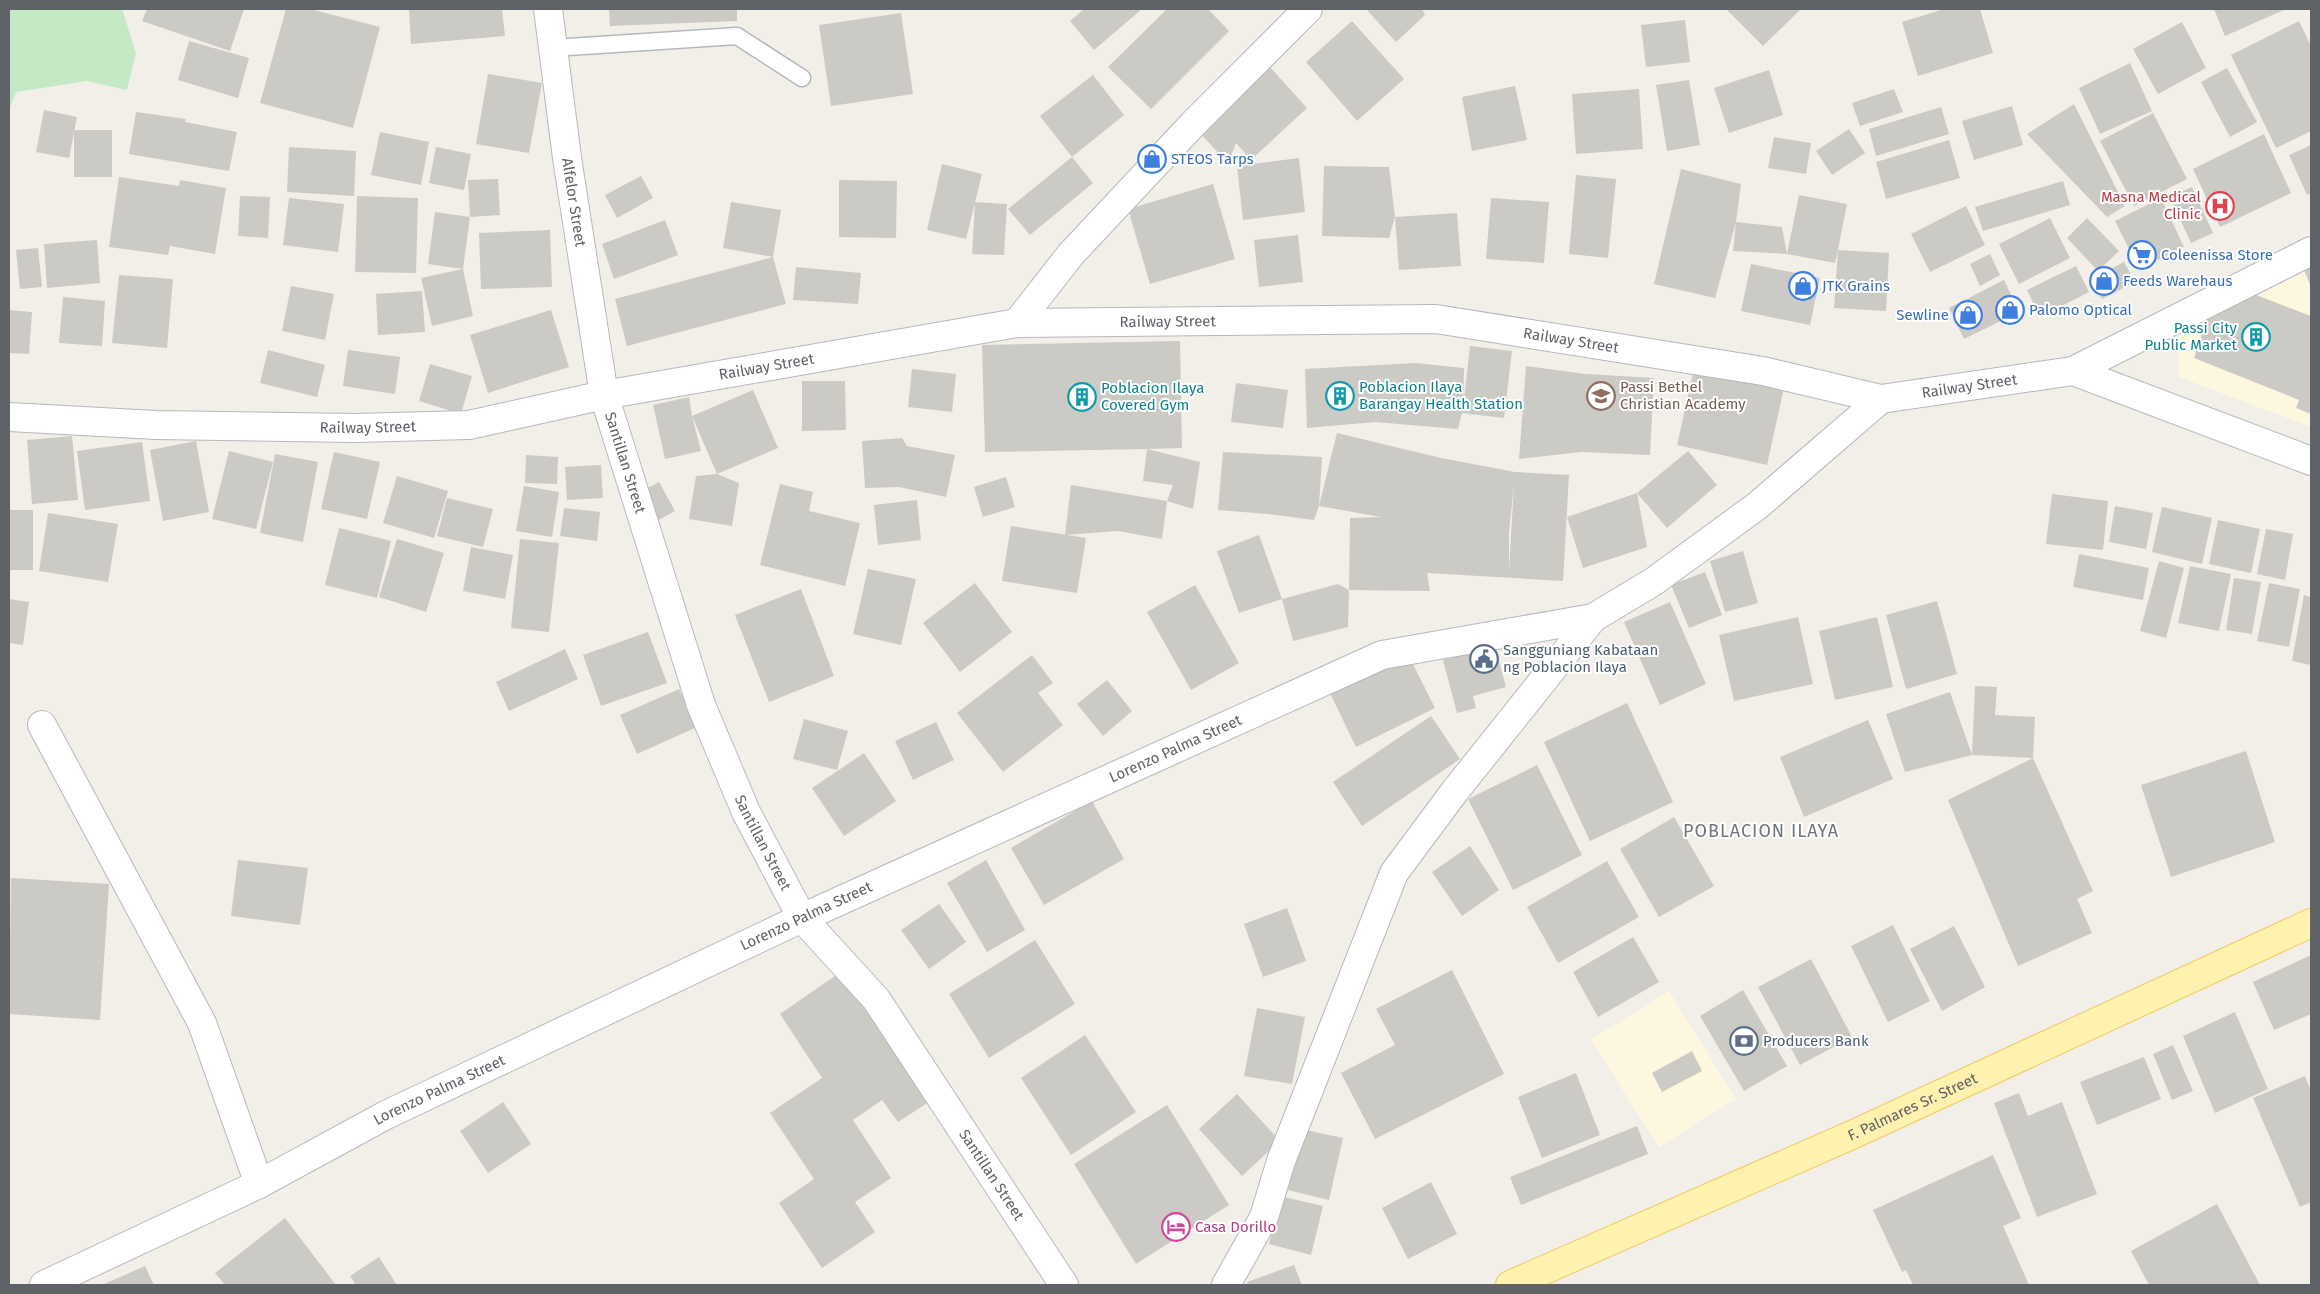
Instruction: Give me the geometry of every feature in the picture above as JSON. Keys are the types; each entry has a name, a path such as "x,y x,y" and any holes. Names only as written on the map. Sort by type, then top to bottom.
{"main road":[{"name":"F. Palmares Sr. Street","path":"1510,1285 1854,1134 2311,923"}],"street":[{"name":"Alfelor Street","path":"548,9 567,158 604,395"},
{"path":"1016,323 1071,254 1194,123 1308,9"},
{"path":"2073,371 2311,251"},
{"name":"Railway Street","path":"9,417 166,425 355,428 469,425 604,395 1016,323 1436,319 1763,371 1882,399 2073,371 2311,460"},
{"name":"Santillan Street","path":"604,395 701,706 746,812 802,918 876,999 1064,1285"},
{"path":"1226,1285 1264,1217 1281,1161 1394,873 1454,791 1593,618 1654,582 1757,506 1882,399"},
{"name":"Lorenzo Palma Street","path":"44,1285 259,1184 386,1115 802,918 1382,655 1593,618"},
{"path":"42,725 202,1023 259,1184"}],"lane":[{"path":"553,48 737,36 802,78"}],"shaded area":[{"path":"2311,265 2311,427 2179,377 2179,329"},
{"path":"1669,991 1736,1099 1659,1147 1591,1040"}],"green space":[{"path":"9,9 122,9 136,53 127,90 87,81 16,92 9,110"}],"building":[{"path":"147,9 244,9 230,51 142,21"},
{"path":"286,9 310,9 380,27 353,128 260,103"},
{"path":"409,9 502,9 505,36 411,44"},
{"path":"609,9 737,9 737,21 610,26"},
{"path":"1084,9 1142,9 1094,50 1070,21"},
{"path":"1167,9 1208,9 1229,31 1151,109 1108,67"},
{"path":"1366,9 1422,9 1425,15 1396,42"},
{"path":"1726,9 1801,9 1763,46"},
{"path":"1944,9 1980,9 1993,53 1918,76 1902,22"},
{"path":"2214,9 2286,9 2225,36"},
{"path":"901,13 913,94 831,106 819,25"},
{"path":"1685,20 1690,62 1646,67 1641,25"},
{"path":"1352,21 1404,79 1357,121 1306,62"},
{"path":"2299,21 2311,46 2311,131 2276,148 2231,55"},
{"path":"2182,22 2206,68 2158,94 2133,49"},
{"path":"189,41 249,58 238,98 178,80"},
{"path":"2130,63 2152,111 2100,134 2079,88"},
{"path":"1270,67 1307,108 1251,160 1236,143 1229,161 1222,157 1200,133"},
{"path":"2227,68 2257,122 2230,137 2201,82"},
{"path":"1769,70 1783,115 1729,133 1714,88"},
{"path":"488,74 542,83 529,153 476,144"},
{"path":"1093,75 1124,115 1072,157 1040,116"},
{"path":"1689,80 1700,145 1667,151 1656,85"},
{"path":"1515,86 1527,140 1472,151 1462,97"},
{"path":"1639,89 1643,149 1576,154 1572,94"},
{"path":"1894,89 1903,112 1860,126 1852,103"},
{"path":"2074,104 2125,206 2107,217 2027,134"},
{"path":"2012,106 2023,145 1974,160 1962,121"},
{"path":"1941,107 1949,134 1876,156 1869,129"},
{"path":"44,110 77,117 69,158 36,152"},
{"path":"136,112 186,119 185,122 237,132 229,171 129,154"},
{"path":"2153,113 2187,179 2134,206 2100,141"},
{"path":"1849,129 1865,153 1832,175 1816,151"},
{"path":"74,130 112,130 112,177 74,177"},
{"path":"380,132 429,142 421,185 371,175"},
{"path":"2264,134 2291,193 2220,227 2193,169"},
{"path":"1774,137 1811,143 1806,174 1768,168"},
{"path":"1949,140 1960,178 1886,199 1876,162"},
{"path":"2311,145 2311,193 2307,195 2289,155"},
{"path":"289,147 356,151 354,196 287,192"},
{"path":"436,147 471,154 464,190 429,183"},
{"path":"1072,157 1093,183 1030,235 1008,209"},
{"path":"1299,158 1305,212 1243,220 1237,166"},
{"path":"942,164 982,174 975,202 1007,204 1004,255 972,254 975,203 966,239 927,230"},
{"path":"1324,166 1389,167 1395,217 1389,238 1322,236"},
{"path":"1681,169 1741,184 1736,222 1715,298 1654,284"},
{"path":"1576,175 1616,179 1608,258 1569,254"},
{"path":"641,176 653,198 617,218 605,195"},
{"path":"119,177 179,186 180,180 226,188 215,254 170,246 168,255 109,247"},
{"path":"498,179 500,215 470,217 468,180"},
{"path":"839,180 897,181 896,238 839,237"},
{"path":"2063,181 2070,205 1983,231 1975,207"},
{"path":"1213,184 1235,259 1150,284 1128,209"},
{"path":"2192,187 2213,233 2191,243 2170,197"},
{"path":"1799,195 1847,204 1835,263 1787,254"},
{"path":"240,196 270,197 268,238 238,236"},
{"path":"357,196 418,198 416,273 355,272"},
{"path":"289,198 344,204 338,252 283,245"},
{"path":"1491,198 1549,202 1544,263 1486,259"},
{"path":"2161,198 2184,247 2139,269 2115,221"},
{"path":"731,202 781,210 773,257 723,248"},
{"path":"1966,206 1985,245 1930,272 1911,234"},
{"path":"435,212 470,217 463,269 428,264"},
{"path":"1457,213 1461,266 1399,270 1395,217"},
{"path":"2050,218 2070,258 2019,284 1999,244"},
{"path":"2087,218 2119,251 2098,271 2067,238"},
{"path":"665,220 678,255 614,279 602,244"},
{"path":"1736,222 1782,227 1787,254 1733,251"},
{"path":"550,230 552,287 481,289 479,233"},
{"path":"1298,235 1303,282 1259,287 1254,240"},
{"path":"97,240 100,283 47,288 44,244"},
{"path":"38,248 42,287 20,289 16,250"},
{"path":"1838,250 1889,253 1886,311 1834,308"},
{"path":"1990,254 2000,275 1980,286 1970,264"},
{"path":"773,257 786,304 627,346 615,299"},
{"path":"2311,261 2311,287 2302,265"},
{"path":"2124,262 2135,282 2102,299 2092,279"},
{"path":"1751,264 1820,278 1810,325 1741,311"},
{"path":"2076,266 2089,292 2040,317 2027,290"},
{"path":"796,267 861,273 858,304 793,300"},
{"path":"463,269 473,316 432,326 421,278"},
{"path":"119,275 173,279 167,348 112,343"},
{"path":"2004,280 2019,312 1964,339 1949,308"},
{"path":"291,286 334,294 325,340 282,331"},
{"path":"422,291 425,332 378,335 376,294"},
{"name":"Passi City Public Market","path":"2246,291 2311,316 2311,414 2296,408 2299,400 2194,358 2208,316"},
{"path":"63,297 105,301 102,346 59,343"},
{"path":"9,310 32,312 29,354 9,353"},
{"path":"551,310 569,367 488,393 470,335"},
{"name":"Poblacion Ilaya Covered Gym","path":"1180,341 1182,448 985,452 982,345"},
{"path":"1470,346 1512,351 1504,418 1462,413 1458,429 1375,422 1307,428 1305,369 1415,363 1464,368 1463,409"},
{"path":"268,350 325,365 317,397 260,383"},
{"path":"348,350 400,357 395,394 343,386"},
{"path":"430,364 472,376 461,414 419,401"},
{"path":"1526,366 1585,374 1654,378 1650,455 1581,452 1519,459"},
{"path":"912,369 956,374 952,412 908,407"},
{"path":"1694,369 1784,388 1767,465 1677,445"},
{"path":"802,381 845,381 846,430 802,431"},
{"path":"1236,383 1288,390 1283,428 1231,422"},
{"path":"753,390 778,448 717,474 692,416"},
{"path":"689,397 701,451 665,459 653,405"},
{"path":"1337,433 1441,458 1515,472 1569,475 1563,581 1427,573 1430,591 1349,590 1350,518 1381,517 1319,506","holes":["1514,484 1509,570 1509,532"]},
{"path":"72,436 78,500 32,504 27,440"},
{"path":"902,438 907,446 955,455 946,497 899,487 865,488 862,441"},
{"path":"196,441 209,512 163,521 150,450"},
{"path":"142,442 150,501 85,510 77,451"},
{"path":"1147,449 1200,462 1193,509 1167,501 1173,485 1143,481"},
{"path":"229,451 273,462 256,529 212,519"},
{"path":"1688,451 1717,485 1667,528 1637,493"},
{"path":"334,452 380,462 367,519 321,509"},
{"path":"1223,452 1322,457 1319,506 1314,520 1218,510"},
{"path":"275,454 318,462 303,542 260,533"},
{"path":"526,455 558,457 557,484 525,483"},
{"path":"601,465 603,498 567,500 565,467"},
{"path":"717,474 739,483 732,526 689,519 696,476"},
{"path":"397,476 448,491 434,538 383,523"},
{"path":"1006,477 1015,507 983,517 974,487"},
{"path":"659,482 675,511 653,523 637,494"},
{"path":"780,484 813,492 809,511 860,523 845,586 760,565"},
{"path":"1071,485 1167,501 1162,539 1118,531 1065,535"},
{"path":"524,486 559,492 552,537 516,531"},
{"path":"1637,493 1647,547 1583,568 1567,517"},
{"path":"2052,494 2108,501 2103,550 2046,544"},
{"path":"447,498 493,509 483,547 437,536"},
{"path":"917,500 921,540 878,545 874,505"},
{"path":"2115,506 2153,513 2146,549 2109,542"},
{"path":"2162,507 2212,518 2202,564 2152,552"},
{"path":"564,508 600,512 597,541 560,536"},
{"path":"9,510 33,510 33,570 9,570"},
{"path":"48,513 118,524 108,582 39,571"},
{"path":"2218,520 2260,529 2251,573 2209,564"},
{"path":"1011,526 1086,538 1077,593 1002,581"},
{"path":"339,528 391,541 377,598 325,585"},
{"path":"2266,529 2293,534 2285,580 2257,574"},
{"path":"1259,535 1282,599 1239,613 1217,551"},
{"path":"397,539 444,553 426,612 379,597"},
{"path":"520,539 559,543 549,632 511,628"},
{"path":"471,547 513,555 505,599 463,591"},
{"path":"1743,551 1758,603 1725,612 1710,561"},
{"path":"2079,554 2149,568 2143,600 2073,587"},
{"path":"2159,561 2184,568 2166,638 2140,631"},
{"path":"2190,566 2231,574 2219,631 2178,623"},
{"path":"868,569 916,579 901,645 853,634"},
{"path":"1705,572 1722,615 1689,628 1671,585"},
{"path":"2234,578 2261,582 2252,634 2226,630"},
{"path":"975,583 1012,632 960,672 923,623"},
{"path":"2269,583 2300,589 2289,647 2257,641"},
{"path":"1338,584 1349,590 1348,627 1293,641 1282,599"},
{"path":"1195,585 1239,663 1191,690 1147,612"},
{"path":"801,589 834,676 769,702 735,615"},
{"path":"2304,595 2311,597 2311,665 2292,661"},
{"path":"9,599 29,602 23,645 9,643"},
{"path":"1937,601 1957,674 1906,689 1886,615"},
{"path":"1670,602 1706,684 1660,705 1624,622"},
{"path":"1798,617 1813,684 1734,701 1719,635"},
{"path":"1877,617 1893,687 1835,700 1819,631"},
{"path":"648,632 667,683 601,706 583,655"},
{"path":"1495,646 1506,687 1473,696 1476,708 1457,713 1443,660"},
{"path":"565,649 578,679 509,711 496,682"},
{"path":"1408,654 1435,708 1356,747 1330,693"},
{"path":"1032,655 1053,683 1038,693 1063,725 1003,772 957,713"},
{"path":"1107,680 1132,711 1103,736 1077,704"},
{"path":"1975,686 1997,687 1995,715 2035,717 2033,758 1972,755"},
{"path":"679,689 697,727 637,754 620,715"},
{"path":"1950,692 1972,755 1905,772 1886,714"},
{"path":"1627,703 1673,802 1590,841 1544,742"},
{"path":"1431,716 1460,759 1362,826 1333,782"},
{"path":"804,719 848,731 837,770 793,759"},
{"path":"1868,720 1893,779 1804,817 1780,757"},
{"path":"936,722 954,760 913,780 895,741"},
{"path":"2246,751 2275,842 2171,877 2141,785"},
{"path":"864,753 896,801 844,836 812,788"},
{"path":"2033,758 2093,891 2077,899 2092,933 2018,966 1948,800"},
{"path":"1537,765 1582,855 1513,890 1468,799"},
{"path":"1092,801 1124,859 1044,905 1011,848"},
{"path":"1674,817 1714,886 1659,917 1620,849"},
{"path":"1470,846 1499,890 1462,916 1432,872"},
{"path":"238,860 308,868 300,925 231,916"},
{"path":"986,860 1025,930 987,952 947,883"},
{"path":"1607,861 1639,917 1558,963 1527,907"},
{"path":"11,878 109,884 100,1020 9,1014"},
{"path":"939,904 966,942 929,969 901,930"},
{"path":"1287,908 1306,961 1263,977 1244,924"},
{"path":"1893,925 1930,1001 1888,1022 1851,946"},
{"path":"1954,926 1985,987 1942,1011 1910,949"},
{"path":"1633,937 1659,982 1598,1017 1573,972"},
{"path":"1035,940 1075,1004 989,1058 949,994"},
{"path":"2311,955 2311,1014 2274,1030 2253,982"},
{"path":"1811,959 1852,1037 1800,1065 1758,987"},
{"path":"845,969 932,1100 898,1122 882,1100 853,1120 891,1178 855,1202 875,1232 822,1268 779,1203 814,1179 770,1113 822,1078 780,1014"},
{"path":"1452,970 1504,1074 1375,1139 1341,1073 1395,1045 1376,1009"},
{"name":"Producers Bank","path":"1743,990 1787,1066 1744,1091 1700,1016"},
{"path":"1257,1008 1305,1017 1292,1084 1244,1076"},
{"path":"2235,1012 2268,1089 2215,1113 2183,1036"},
{"path":"1085,1035 1136,1112 1071,1155 1021,1078"},
{"path":"2173,1045 2193,1091 2172,1100 2153,1054"},
{"path":"1692,1051 1702,1071 1662,1092 1652,1073"},
{"path":"2144,1057 2161,1099 2097,1125 2080,1082"},
{"path":"1576,1073 1600,1135 1542,1158 1518,1097"},
{"path":"2305,1076 2311,1091 2311,1202 2300,1207 2253,1098"},
{"path":"2019,1093 2028,1116 2062,1102 2097,1194 2037,1217 1994,1103"},
{"path":"1237,1094 1280,1141 1242,1176 1199,1129"},
{"path":"503,1102 531,1144 488,1173 460,1131"},
{"path":"1167,1105 1229,1205 1136,1264 1074,1164"},
{"path":"1637,1126 1648,1154 1521,1205 1510,1177"},
{"path":"1301,1129 1343,1138 1329,1200 1288,1190"},
{"path":"1993,1155 2021,1218 2003,1226 2029,1285 1913,1285 1906,1270 1902,1272 1873,1210"},
{"path":"1431,1182 1457,1234 1408,1259 1382,1208"},
{"path":"1280,1196 1323,1206 1311,1255 1269,1244"},
{"path":"2217,1204 2260,1285 2149,1285 2131,1251"},
{"path":"285,1218 336,1285 225,1285 215,1273"},
{"path":"379,1257 397,1285 356,1285 350,1276"},
{"path":"1294,1265 1302,1285 1248,1285 1247,1282"},
{"path":"145,1266 154,1285 102,1285"}],"place":[{"name":"STEOS Tarps","path":"1152,159"},
{"name":"Masna Medical Clinic","path":"2220,206"},
{"name":"Coleenissa Store","path":"2142,255"},
{"name":"Feeds Warehaus","path":"2104,281"},
{"name":"JTK Grains","path":"1803,286"},
{"name":"Palomo Optical","path":"2010,310"},
{"name":"Sewline","path":"1968,315"},
{"name":"Passi City Public Market","path":"2256,337"},
{"name":"Poblacion Ilaya Barangay Health Station","path":"1340,396"},
{"name":"Passi Bethel Christian Academy","path":"1601,396"},
{"name":"Poblacion Ilaya Covered Gym","path":"1082,397"},
{"name":"Sangguniang Kabataan ng Poblacion Ilaya","path":"1484,659"},
{"name":"Producers Bank","path":"1744,1041"},
{"name":"Casa Dorillo","path":"1176,1227"}],"district":[{"name":"POBLACION ILAYA","path":"1761,831"}]}
